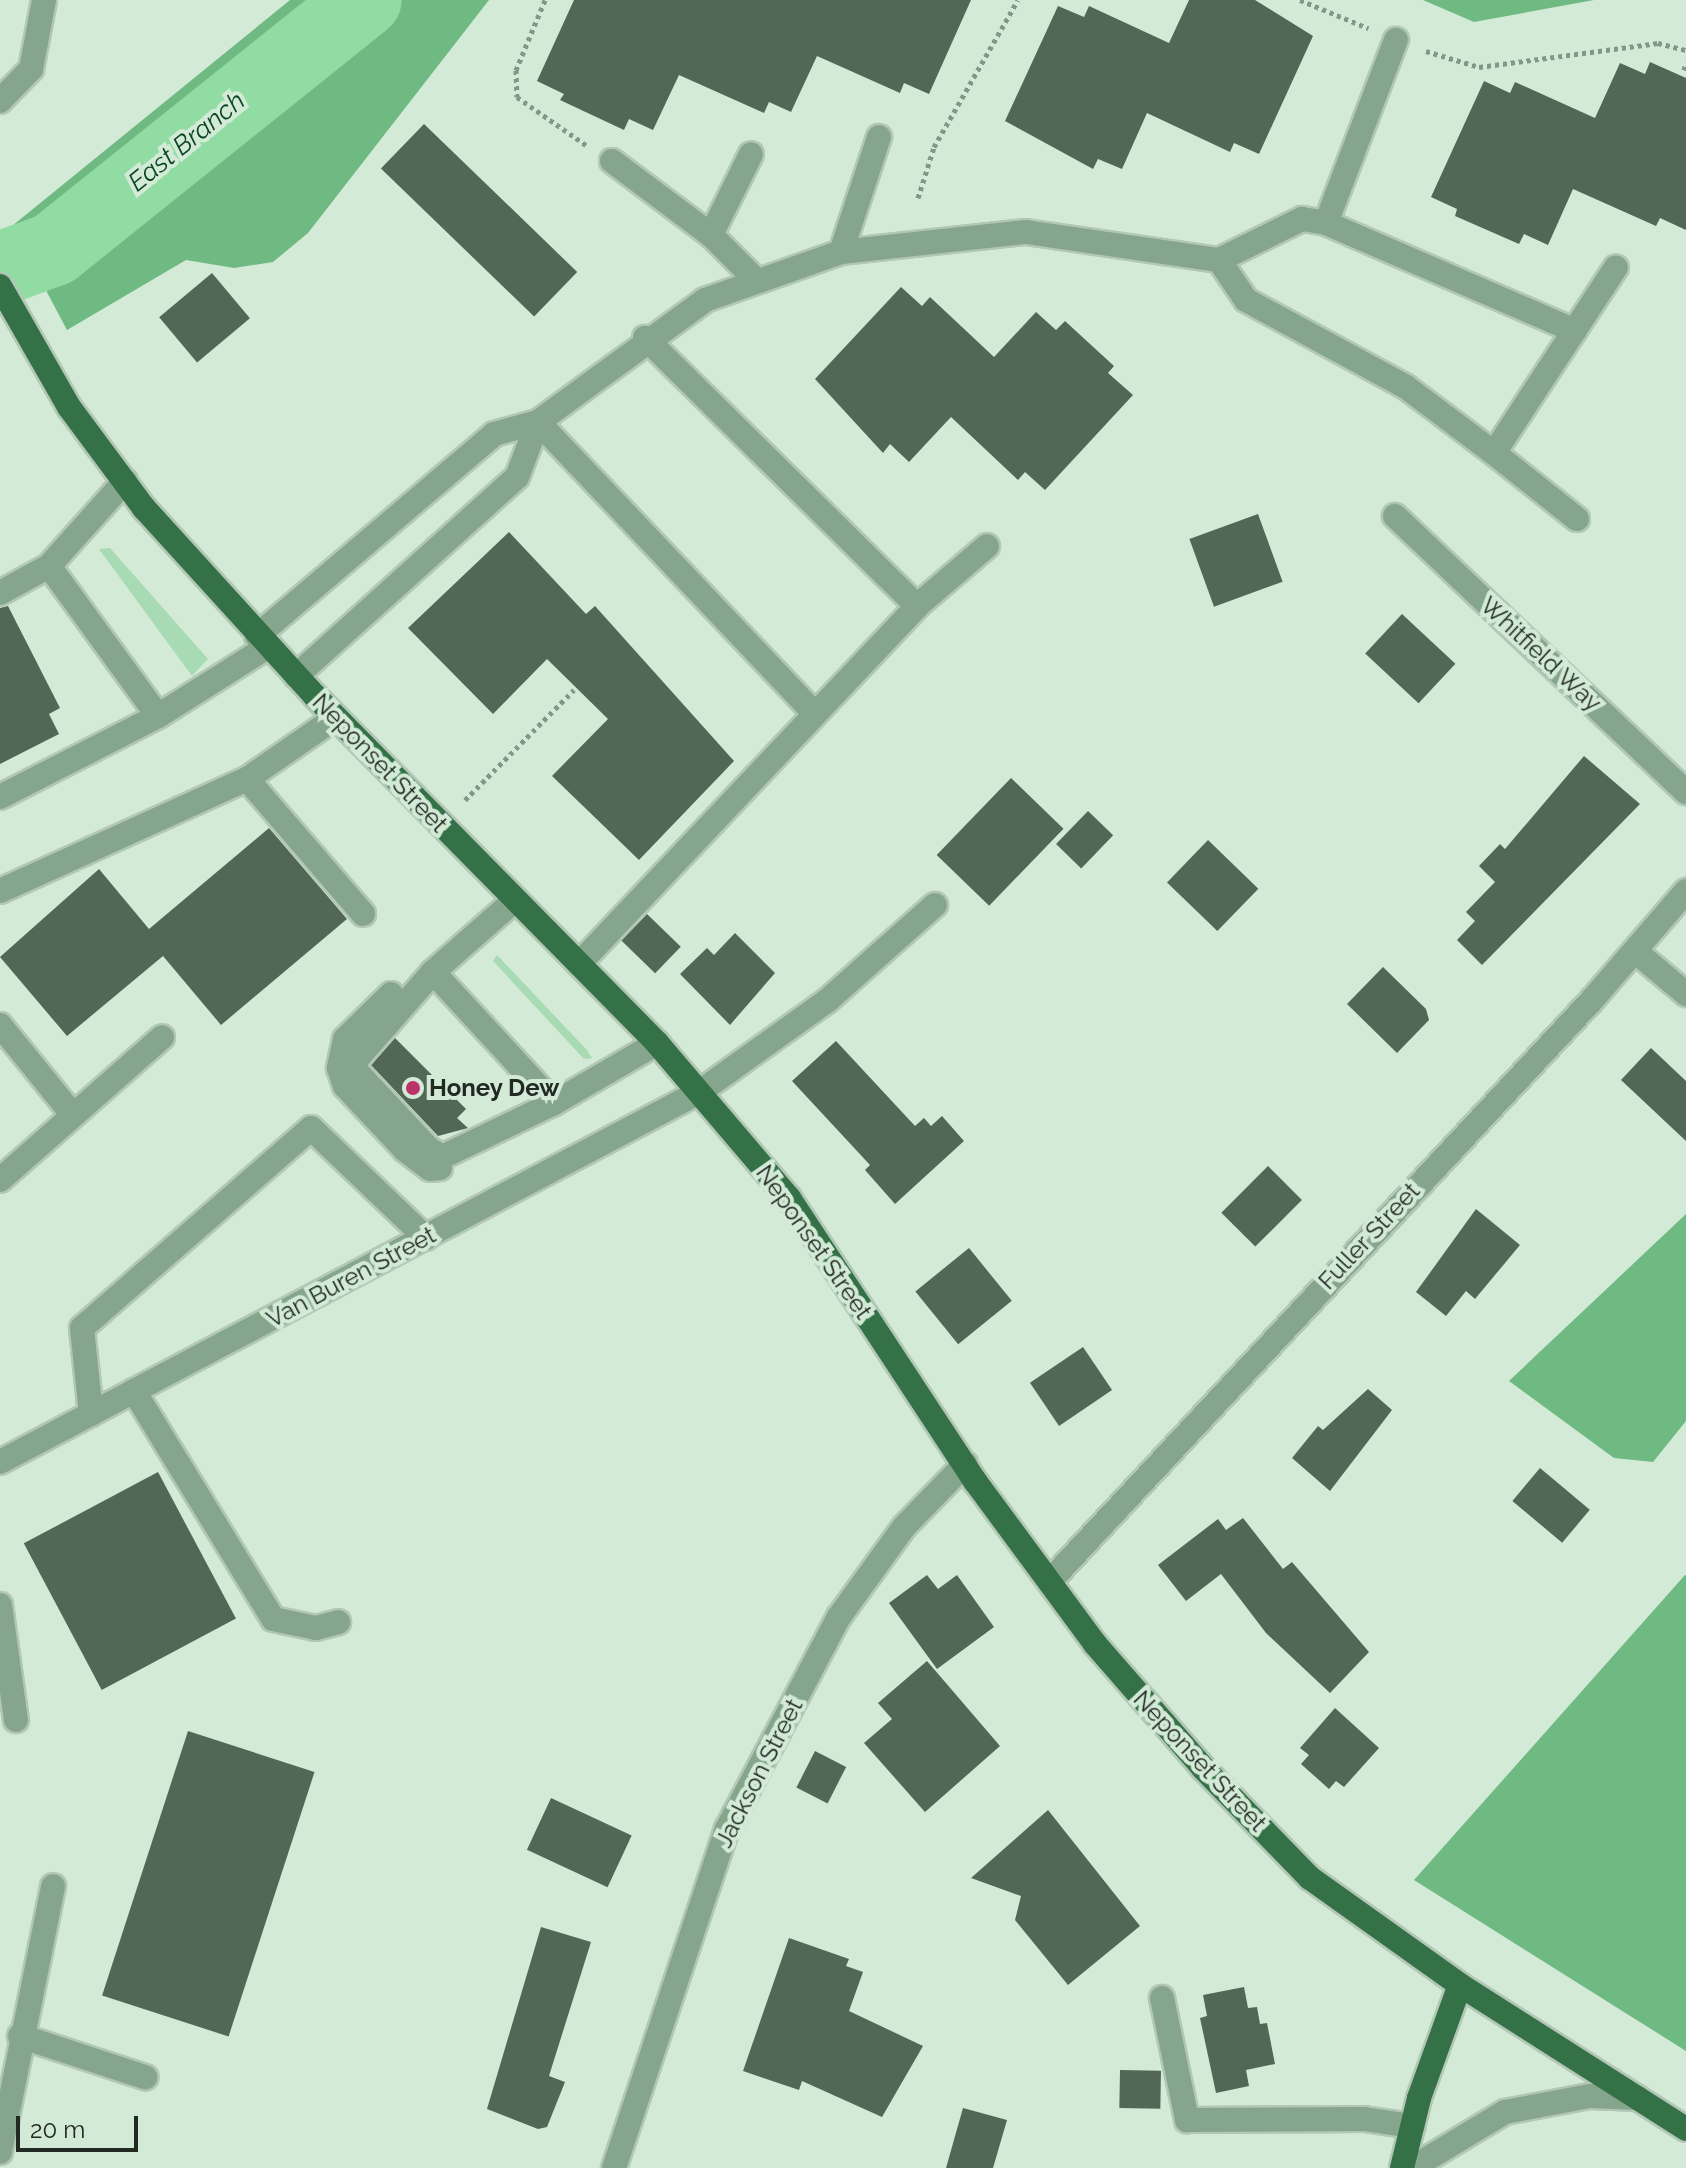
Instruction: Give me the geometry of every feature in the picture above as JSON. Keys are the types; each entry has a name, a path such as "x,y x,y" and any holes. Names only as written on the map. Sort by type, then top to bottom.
{"main road":[{"name":"Neponset Street","path":"0,286 69,407 125,481 262,641 657,1043 789,1198 965,1464 1050,1581 1154,1712 1310,1878 1460,1985 1686,2129"},
{"path":"1402,2168 1412,2126 1460,1985"}],"street":[{"path":"0,101 31,69 44,0"},
{"path":"1326,223 1396,40"},
{"path":"841,252 879,137"},
{"path":"711,235 751,154"},
{"path":"612,161 711,235 757,281"},
{"path":"0,797 158,716 262,641 494,434 538,422 645,338 705,300 841,252 1026,232 1219,260 1280,226 1302,219 1326,223 1575,331"},
{"path":"1219,260 1246,300 1406,387 1577,519"},
{"path":"1494,453 1616,267"},
{"path":"645,338 917,606"},
{"path":"296,676 517,477 538,422"},
{"path":"538,422 815,714"},
{"path":"0,593 49,566 125,481"},
{"name":"Whitfield Way","path":"1395,516 1686,792"},
{"path":"579,964 917,606 987,546"},
{"path":"49,566 158,716"},
{"path":"0,891 247,779 335,718"},
{"path":"247,779 363,914"},
{"name":"Fuller Street","path":"1050,1581 1635,951 1686,891"},
{"path":"515,900 433,972 355,1061 356,1071 428,1148 442,1157 554,1103 657,1043"},
{"name":"Van Buren Street","path":"0,1462 701,1091 828,1000 935,905"},
{"path":"1635,951 1686,994"},
{"path":"433,972 554,1103"},
{"path":"0,1025 73,1115"},
{"path":"0,1180 162,1037"},
{"path":"91,1414 82,1328 311,1128 426,1238"},
{"path":"134,1391 273,1619 316,1628 338,1622"},
{"name":"Jackson Street","path":"614,2168 727,1829 839,1617 904,1527 965,1464"},
{"path":"0,1605 16,1720"},
{"path":"0,2152 20,2036 53,1886"},
{"path":"1162,1998 1187,2120 1364,2119 1412,2126"},
{"path":"20,2036 145,2077"},
{"path":"1412,2168 1505,2112 1590,2096 1638,2098"},
{"path":"0,2159 17,2168"}],"path":[{"path":"545,0 516,70 517,97 612,161"},
{"path":"918,198 934,147 1018,0"},
{"path":"1300,0 1396,40 1479,67 1658,43 1686,50"},
{"path":"1684,70 1686,62"},
{"path":"465,800 574,690"}],"green space":[{"path":"290,0 489,0 308,233 273,262 234,268 186,260 67,330 12,226"},
{"path":"1423,0 1594,0 1474,22"},
{"path":"110,548 208,659 192,676 99,549"},
{"path":"497,955 592,1058 584,1059 493,961"},
{"path":"1686,1214 1686,1421 1653,1462 1614,1458 1509,1381"},
{"path":"1686,1575 1686,2051 1414,1880"}],"building":[{"path":"574,0 971,0 929,94 904,83 900,93 817,56 791,112 769,102 764,113 679,75 653,130 629,119 624,130 560,100 564,94 537,81"},
{"path":"1189,0 1255,0 1313,36 1259,154 1234,143 1230,152 1147,113 1122,169 1098,159 1093,169 1005,121 1058,6 1084,17 1089,6 1169,43"},
{"path":"1650,62 1686,78 1686,230 1660,218 1656,226 1573,189 1548,245 1524,234 1519,244 1455,216 1457,209 1431,197 1484,81 1510,93 1515,82 1595,118 1620,63 1645,74"},
{"path":"424,124 577,272 534,317 381,169"},
{"path":"212,273 250,318 197,363 159,317"},
{"path":"901,287 922,306 930,297 994,357 1036,312 1056,330 1065,321 1114,366 1108,373 1133,395 1045,490 1025,472 1018,480 951,417 909,462 890,444 883,453 815,379"},
{"path":"1258,514 1283,582 1214,607 1189,539"},
{"path":"509,532 586,614 595,606 734,761 639,860 552,776 608,719 547,659 493,714 408,628"},
{"path":"8,606 60,708 49,714 59,734 0,764 0,608"},
{"path":"1402,614 1455,664 1419,703 1365,653"},
{"path":"1584,756 1640,804 1482,965 1457,940 1475,921 1466,912 1495,882 1479,866 1500,844 1505,849"},
{"path":"1011,778 1064,829 989,906 937,855"},
{"path":"1088,811 1113,835 1081,868 1056,844"},
{"path":"269,828 347,919 221,1025 163,956 67,1036 0,957 99,869 149,929"},
{"path":"1208,840 1258,889 1217,931 1167,882"},
{"path":"647,914 681,947 655,973 621,941"},
{"path":"735,933 775,973 730,1025 680,974 707,948 714,955"},
{"path":"1383,967 1426,1009 1429,1020 1397,1053 1347,1004"},
{"name":"Honey Dew","path":"395,1038 466,1109 457,1118 468,1128 438,1136 371,1065"},
{"path":"836,1041 915,1126 924,1118 931,1126 942,1116 964,1141 895,1204 865,1170 870,1165 792,1081"},
{"path":"1651,1048 1686,1081 1686,1141 1621,1080"},
{"path":"1268,1166 1302,1200 1255,1247 1221,1213"},
{"path":"1476,1209 1520,1245 1475,1299 1466,1291 1446,1316 1416,1292"},
{"path":"969,1248 1012,1301 958,1344 915,1291"},
{"path":"1083,1347 1112,1390 1059,1426 1030,1383"},
{"path":"1368,1389 1392,1410 1330,1491 1292,1458 1318,1426 1323,1430"},
{"path":"1540,1468 1590,1510 1562,1543 1512,1501"},
{"path":"158,1472 236,1619 102,1690 24,1543"},
{"path":"1243,1518 1283,1569 1292,1562 1369,1652 1330,1693 1266,1633 1221,1574 1186,1601 1158,1565 1218,1519 1226,1530"},
{"path":"927,1575 938,1589 957,1575 994,1627 937,1669 889,1603"},
{"path":"927,1661 1000,1746 925,1812 864,1743 892,1719 878,1703"},
{"path":"1335,1708 1379,1748 1344,1787 1336,1781 1329,1789 1301,1764 1309,1755 1300,1748"},
{"path":"188,1731 314,1772 229,2036 102,1995"},
{"path":"815,1751 846,1767 828,1803 796,1788"},
{"path":"551,1798 632,1836 608,1887 527,1850"},
{"path":"1048,1810 1140,1926 1068,1985 1015,1920 1021,1896 971,1878"},
{"path":"541,1927 591,1942 549,2076 565,2082 547,2127 538,2129 487,2109"},
{"path":"789,1938 849,1959 846,1966 863,1972 849,2011 923,2046 882,2117 802,2081 799,2090 743,2071"},
{"path":"1244,1987 1248,2008 1257,2007 1260,2024 1267,2023 1275,2064 1246,2070 1249,2086 1216,2093 1200,2018 1207,2016 1203,1995"},
{"path":"1120,2070 1161,2071 1160,2109 1119,2108"},
{"path":"963,2108 1007,2120 993,2168 946,2168"}],"waterway":[{"name":"East Branch","path":"0,269 54,249 365,0"}],"place":[{"name":"Honey Dew","path":"413,1088"}]}
